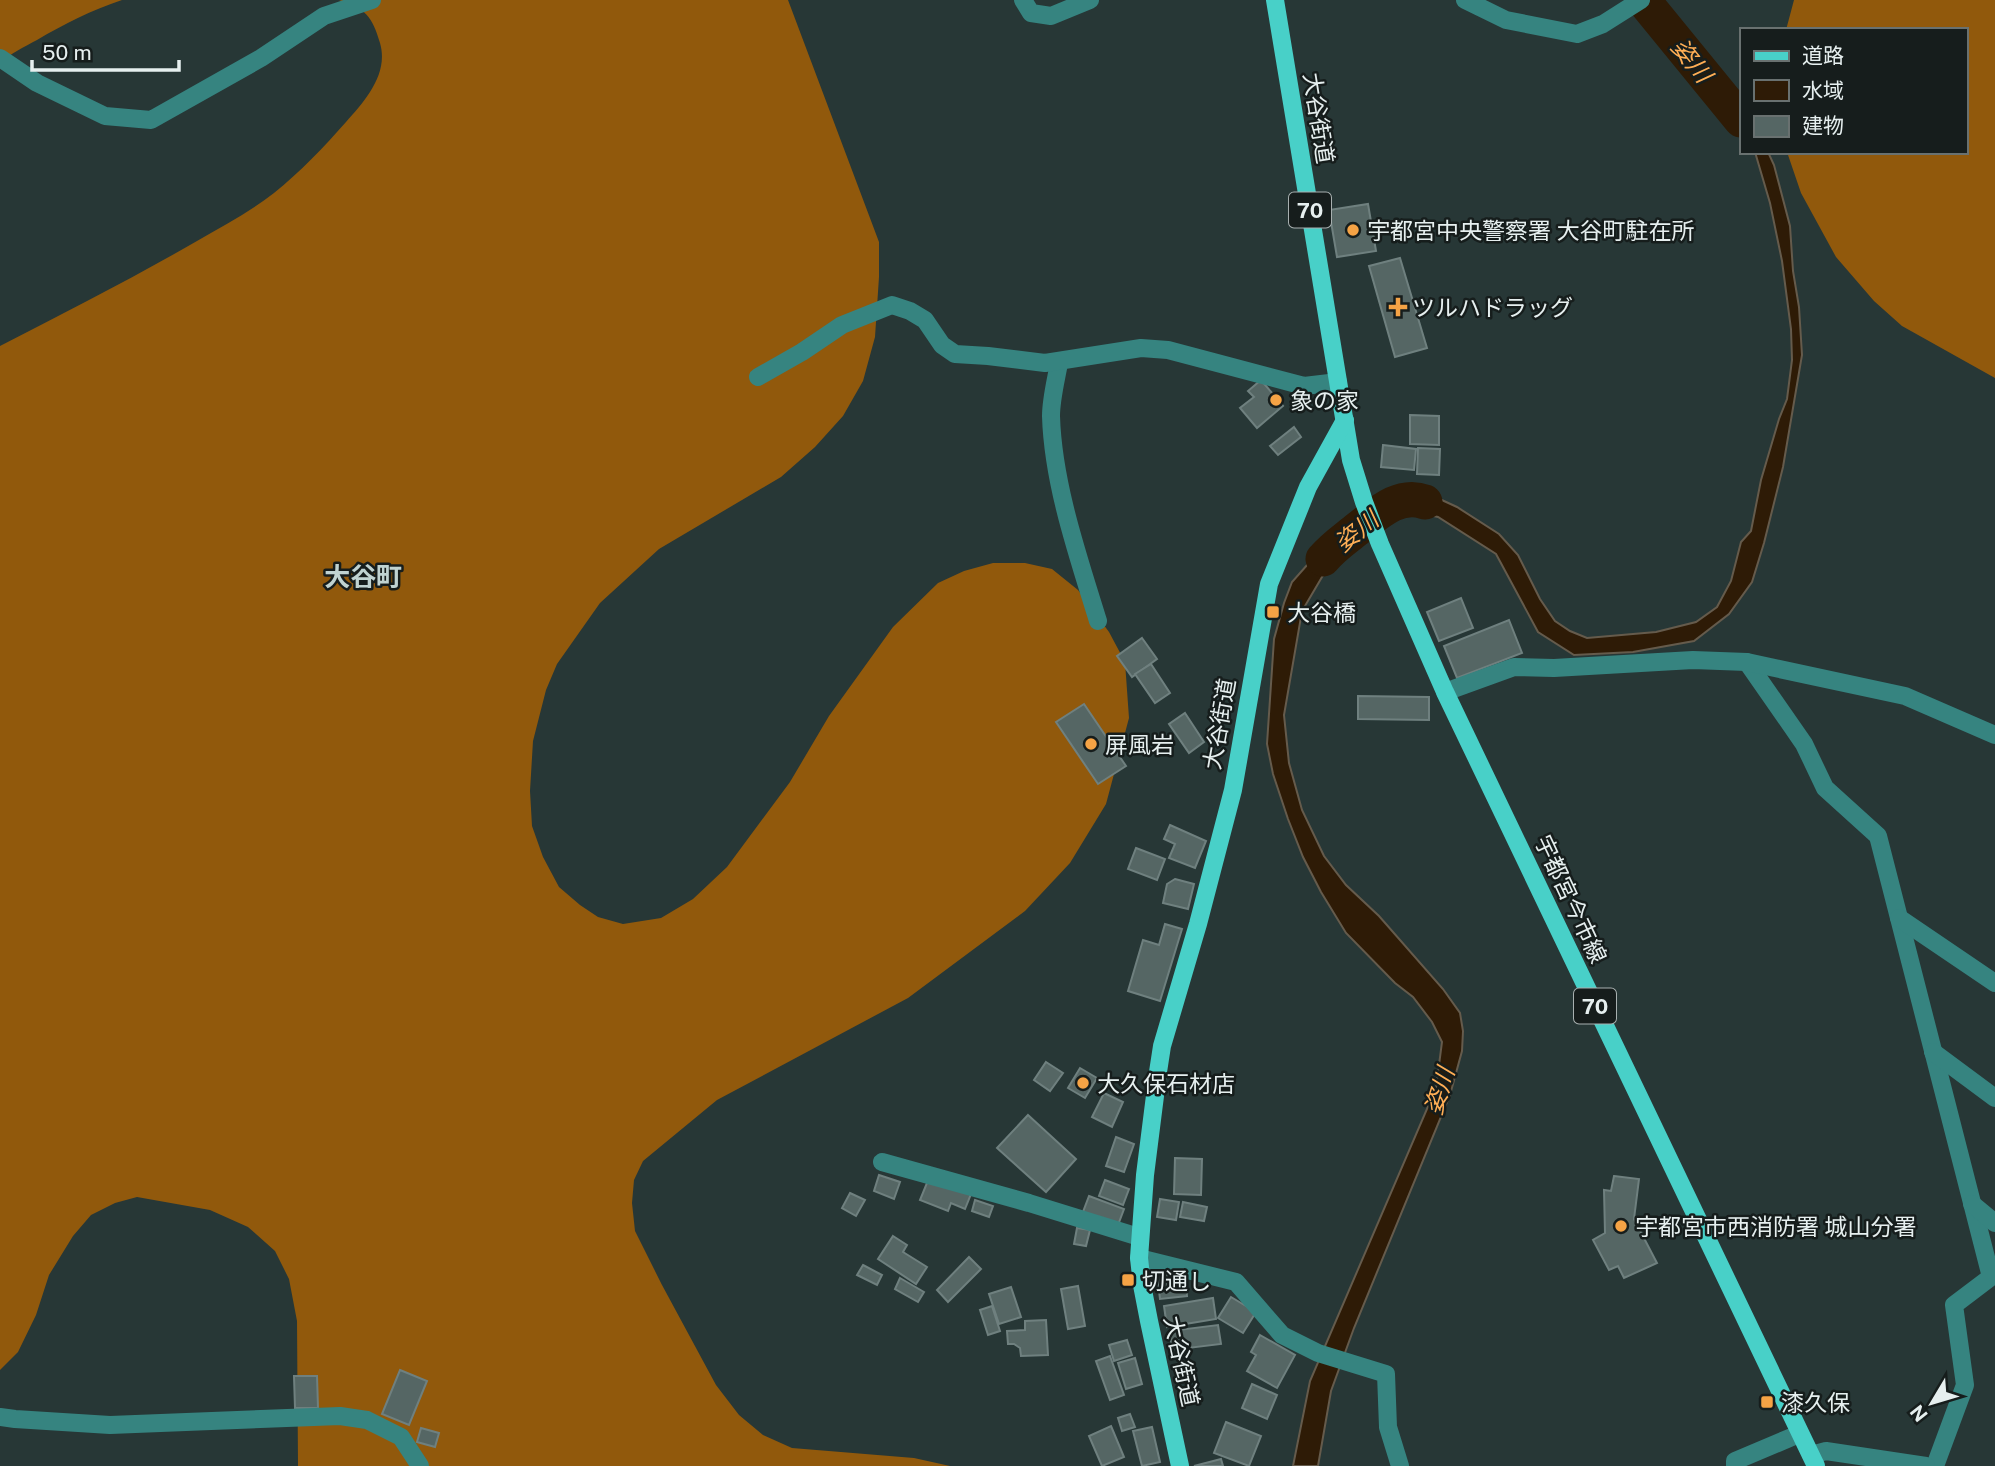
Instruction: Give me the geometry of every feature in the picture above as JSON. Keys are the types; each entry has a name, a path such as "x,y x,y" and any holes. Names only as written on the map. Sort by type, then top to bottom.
{"main road":[{"name":"大谷街道","path":"1180,1466 1144,1297 1139,1258 1152,1112 1163,1046 1233,790 1269,584 1308,487 1345,420 1275,0"},
{"name":"宇都宮今市線","path":"1345,420 1351,460 1364,502 1445,692 1813,1460"}],"street":[{"path":"0,58 37,83 105,116 150,120 261,58 324,16 372,0"},
{"path":"1023,0 1031,13 1052,16 1090,0"},
{"path":"1465,0 1506,20 1577,34 1603,24 1641,0"},
{"path":"758,377 842,325 892,305 925,320 942,345 955,355 1059,363 1141,348 1168,350 1304,386 1338,382"},
{"path":"1059,363 1051,414 1057,463 1068,520 1098,621"},
{"path":"1445,692 1514,667 1554,668 1693,660 1747,662 1905,696 1995,735"},
{"path":"1747,662 1804,744 1825,788 1878,836 1991,1277 1954,1305 1965,1385 1935,1466"},
{"path":"1899,918 1995,983"},
{"path":"1933,1052 1995,1098"},
{"path":"882,1162 1139,1237"},
{"path":"1972,1204 1995,1223"},
{"path":"1139,1258 1236,1282 1282,1335 1318,1353 1386,1374 1388,1427 1400,1466"},
{"path":"0,1417 110,1425 340,1416 367,1420 401,1437 420,1466"},
{"path":"1735,1466 1735,1461 1799,1434"},
{"path":"1813,1460 1826,1451 1926,1466"}],"shaded area":[{"path":"0,0 122,0 68,23 0,63"},
{"path":"339,0 788,0 879,242 875,337 863,381 843,416 815,447 781,477 659,549 600,603 557,664 546,690 533,741 530,791 532,826 543,857 559,887 580,905 598,917 623,924 661,918 693,899 727,867 790,782 829,716 893,627 938,583 964,571 993,563 1025,563 1052,569 1078,590 1109,632 1125,662 1129,718 1106,804 1070,863 1025,911 908,998 717,1100 643,1161 634,1180 632,1203 635,1231 716,1385 739,1415 763,1435 792,1448 914,1458 950,1466 298,1466 297,1321 289,1279 275,1251 248,1227 210,1210 137,1197 115,1203 91,1215 73,1236 49,1275 36,1315 18,1352 0,1370 0,346 124,282 237,218 274,193 320,150 367,96 374,86 381,65 380,43 371,20 362,10"},
{"path":"1794,0 1995,0 1995,378 1902,326 1874,301 1836,257 1801,193 1788,154 1967,154 1967,28 1787,28"}],"water":[{"path":"1661,5 1740,107 1740,128 1665,38 1649,14"},
{"path":"1756,154 1769,154 1790,226 1802,355 1783,467 1764,543 1752,582 1729,614 1694,641 1633,652 1574,655 1538,632 1496,554 1438,517 1411,511 1383,516 1377,502 1390,495 1410,491 1431,495 1457,507 1499,534 1518,555 1540,599 1555,621 1587,638 1656,632 1696,622 1717,607 1731,581 1741,542 1751,531 1761,480 1787,399 1792,360 1791,329 1782,261 1770,203"},
{"path":"1354,520 1363,542 1325,572 1302,611 1284,715 1289,763 1302,810 1324,856 1346,885 1379,916 1443,989 1460,1013 1462,1051 1450,1095 1354,1328 1331,1391 1318,1466 1293,1466 1310,1381 1436,1088 1442,1042 1432,1022 1413,997 1395,983 1346,933 1321,892 1288,819 1273,774 1267,744 1274,639 1292,582 1323,547"}],"building":[{"name":"宇都宮中央警察署 大谷町駐在所","path":"1368,204 1376,251 1337,257 1329,210"},
{"name":"ツルハドラッグ","path":"1400,258 1427,348 1395,357 1369,266"},
{"path":"1261,380 1283,406 1257,428 1240,408 1254,397 1248,391"},
{"path":"1410,415 1439,416 1439,445 1410,444"},
{"path":"1294,427 1301,437 1278,455 1270,446"},
{"path":"1383,445 1416,449 1414,470 1381,467"},
{"path":"1418,448 1440,449 1439,475 1417,474"},
{"path":"1461,598 1473,628 1439,641 1427,612"},
{"path":"1509,620 1522,653 1457,678 1444,646"},
{"path":"1142,638 1157,659 1132,677 1117,656"},
{"path":"1151,664 1170,693 1155,703 1135,674"},
{"path":"1358,696 1429,697 1429,720 1358,719"},
{"name":"屏風岩","path":"1084,704 1126,766 1098,784 1056,722"},
{"path":"1185,713 1204,742 1189,753 1169,724"},
{"path":"1170,825 1206,841 1195,868 1169,858 1175,844 1164,839"},
{"path":"1136,848 1165,859 1157,880 1128,869"},
{"path":"1175,879 1194,884 1188,909 1163,903 1167,884"},
{"path":"1165,924 1182,929 1160,1001 1128,991 1143,940 1159,945"},
{"path":"1046,1062 1063,1073 1050,1091 1034,1080"},
{"name":"大久保石材店","path":"1080,1068 1097,1078 1085,1098 1068,1088"},
{"path":"1104,1093 1123,1102 1112,1127 1092,1117"},
{"path":"1028,1115 1076,1159 1046,1192 997,1148"},
{"path":"1116,1137 1134,1144 1124,1172 1106,1166"},
{"path":"1175,1158 1202,1159 1201,1195 1174,1194"},
{"path":"879,1175 900,1182 894,1199 874,1191"},
{"name":"宇都宮市西消防署 城山分署","path":"1614,1176 1639,1179 1634,1219 1657,1263 1624,1278 1618,1266 1609,1270 1593,1240 1605,1233 1604,1190 1611,1191"},
{"path":"929,1178 971,1194 965,1209 951,1203 948,1211 920,1200"},
{"path":"1105,1180 1129,1189 1123,1205 1099,1196"},
{"path":"850,1193 865,1200 856,1216 842,1208"},
{"path":"1089,1196 1124,1209 1118,1225 1083,1212"},
{"path":"1160,1199 1179,1202 1176,1220 1157,1217"},
{"path":"975,1200 993,1206 989,1217 972,1211"},
{"path":"1183,1202 1207,1207 1204,1221 1180,1217"},
{"path":"1077,1228 1090,1230 1086,1246 1074,1244"},
{"path":"893,1236 907,1245 903,1252 927,1267 916,1284 878,1259"},
{"path":"969,1257 981,1269 948,1302 937,1290"},
{"path":"863,1265 882,1275 877,1285 857,1275"},
{"path":"1185,1271 1187,1296 1160,1299 1157,1274"},
{"path":"900,1278 924,1292 918,1302 895,1289"},
{"path":"1078,1286 1085,1326 1068,1329 1061,1289"},
{"path":"1011,1287 1021,1317 999,1324 989,1294"},
{"path":"1231,1297 1256,1312 1243,1333 1218,1318"},
{"path":"1213,1298 1216,1319 1167,1327 1164,1306"},
{"path":"992,1306 1000,1331 988,1335 980,1310"},
{"path":"1046,1320 1048,1355 1021,1356 1020,1348 1008,1344 1007,1331 1025,1330 1025,1321"},
{"path":"1218,1325 1221,1344 1172,1350 1170,1331"},
{"path":"1260,1335 1295,1355 1277,1388 1247,1371 1256,1355 1251,1352"},
{"path":"1127,1340 1132,1355 1114,1361 1109,1345"},
{"path":"1110,1356 1124,1395 1110,1400 1096,1361"},
{"path":"1135,1358 1142,1384 1126,1389 1118,1363"},
{"path":"400,1370 427,1381 409,1425 382,1414"},
{"path":"294,1376 317,1376 318,1408 295,1408"},
{"path":"1252,1384 1277,1395 1267,1419 1242,1408"},
{"path":"1130,1414 1135,1427 1122,1431 1118,1418"},
{"path":"1226,1422 1261,1436 1249,1466 1214,1453"},
{"path":"1111,1426 1124,1457 1102,1466 1089,1436"},
{"path":"1152,1427 1160,1462 1142,1466 1133,1431"},
{"path":"421,1428 439,1433 435,1447 417,1442"},
{"path":"1221,1459 1223,1466 1194,1466"}],"waterway":[{"name":"姿川","path":"1643,0 1740,119"},
{"name":"姿川","path":"1323,559 1339,543 1388,507 1406,500 1425,502"}],"place":[{"name":"宇都宮中央警察署 大谷町駐在所","path":"1353,230"},
{"name":"ツルハドラッグ","path":"1398,307"},
{"name":"象の家","path":"1276,400"},
{"name":"大谷橋","path":"1273,612"},
{"name":"屏風岩","path":"1091,744"},
{"name":"大久保石材店","path":"1083,1083"},
{"name":"宇都宮市西消防署 城山分署","path":"1621,1226"},
{"name":"切通し","path":"1128,1280"},
{"name":"漆久保","path":"1767,1402"}],"district":[{"name":"大谷町","path":"363,576"}]}
